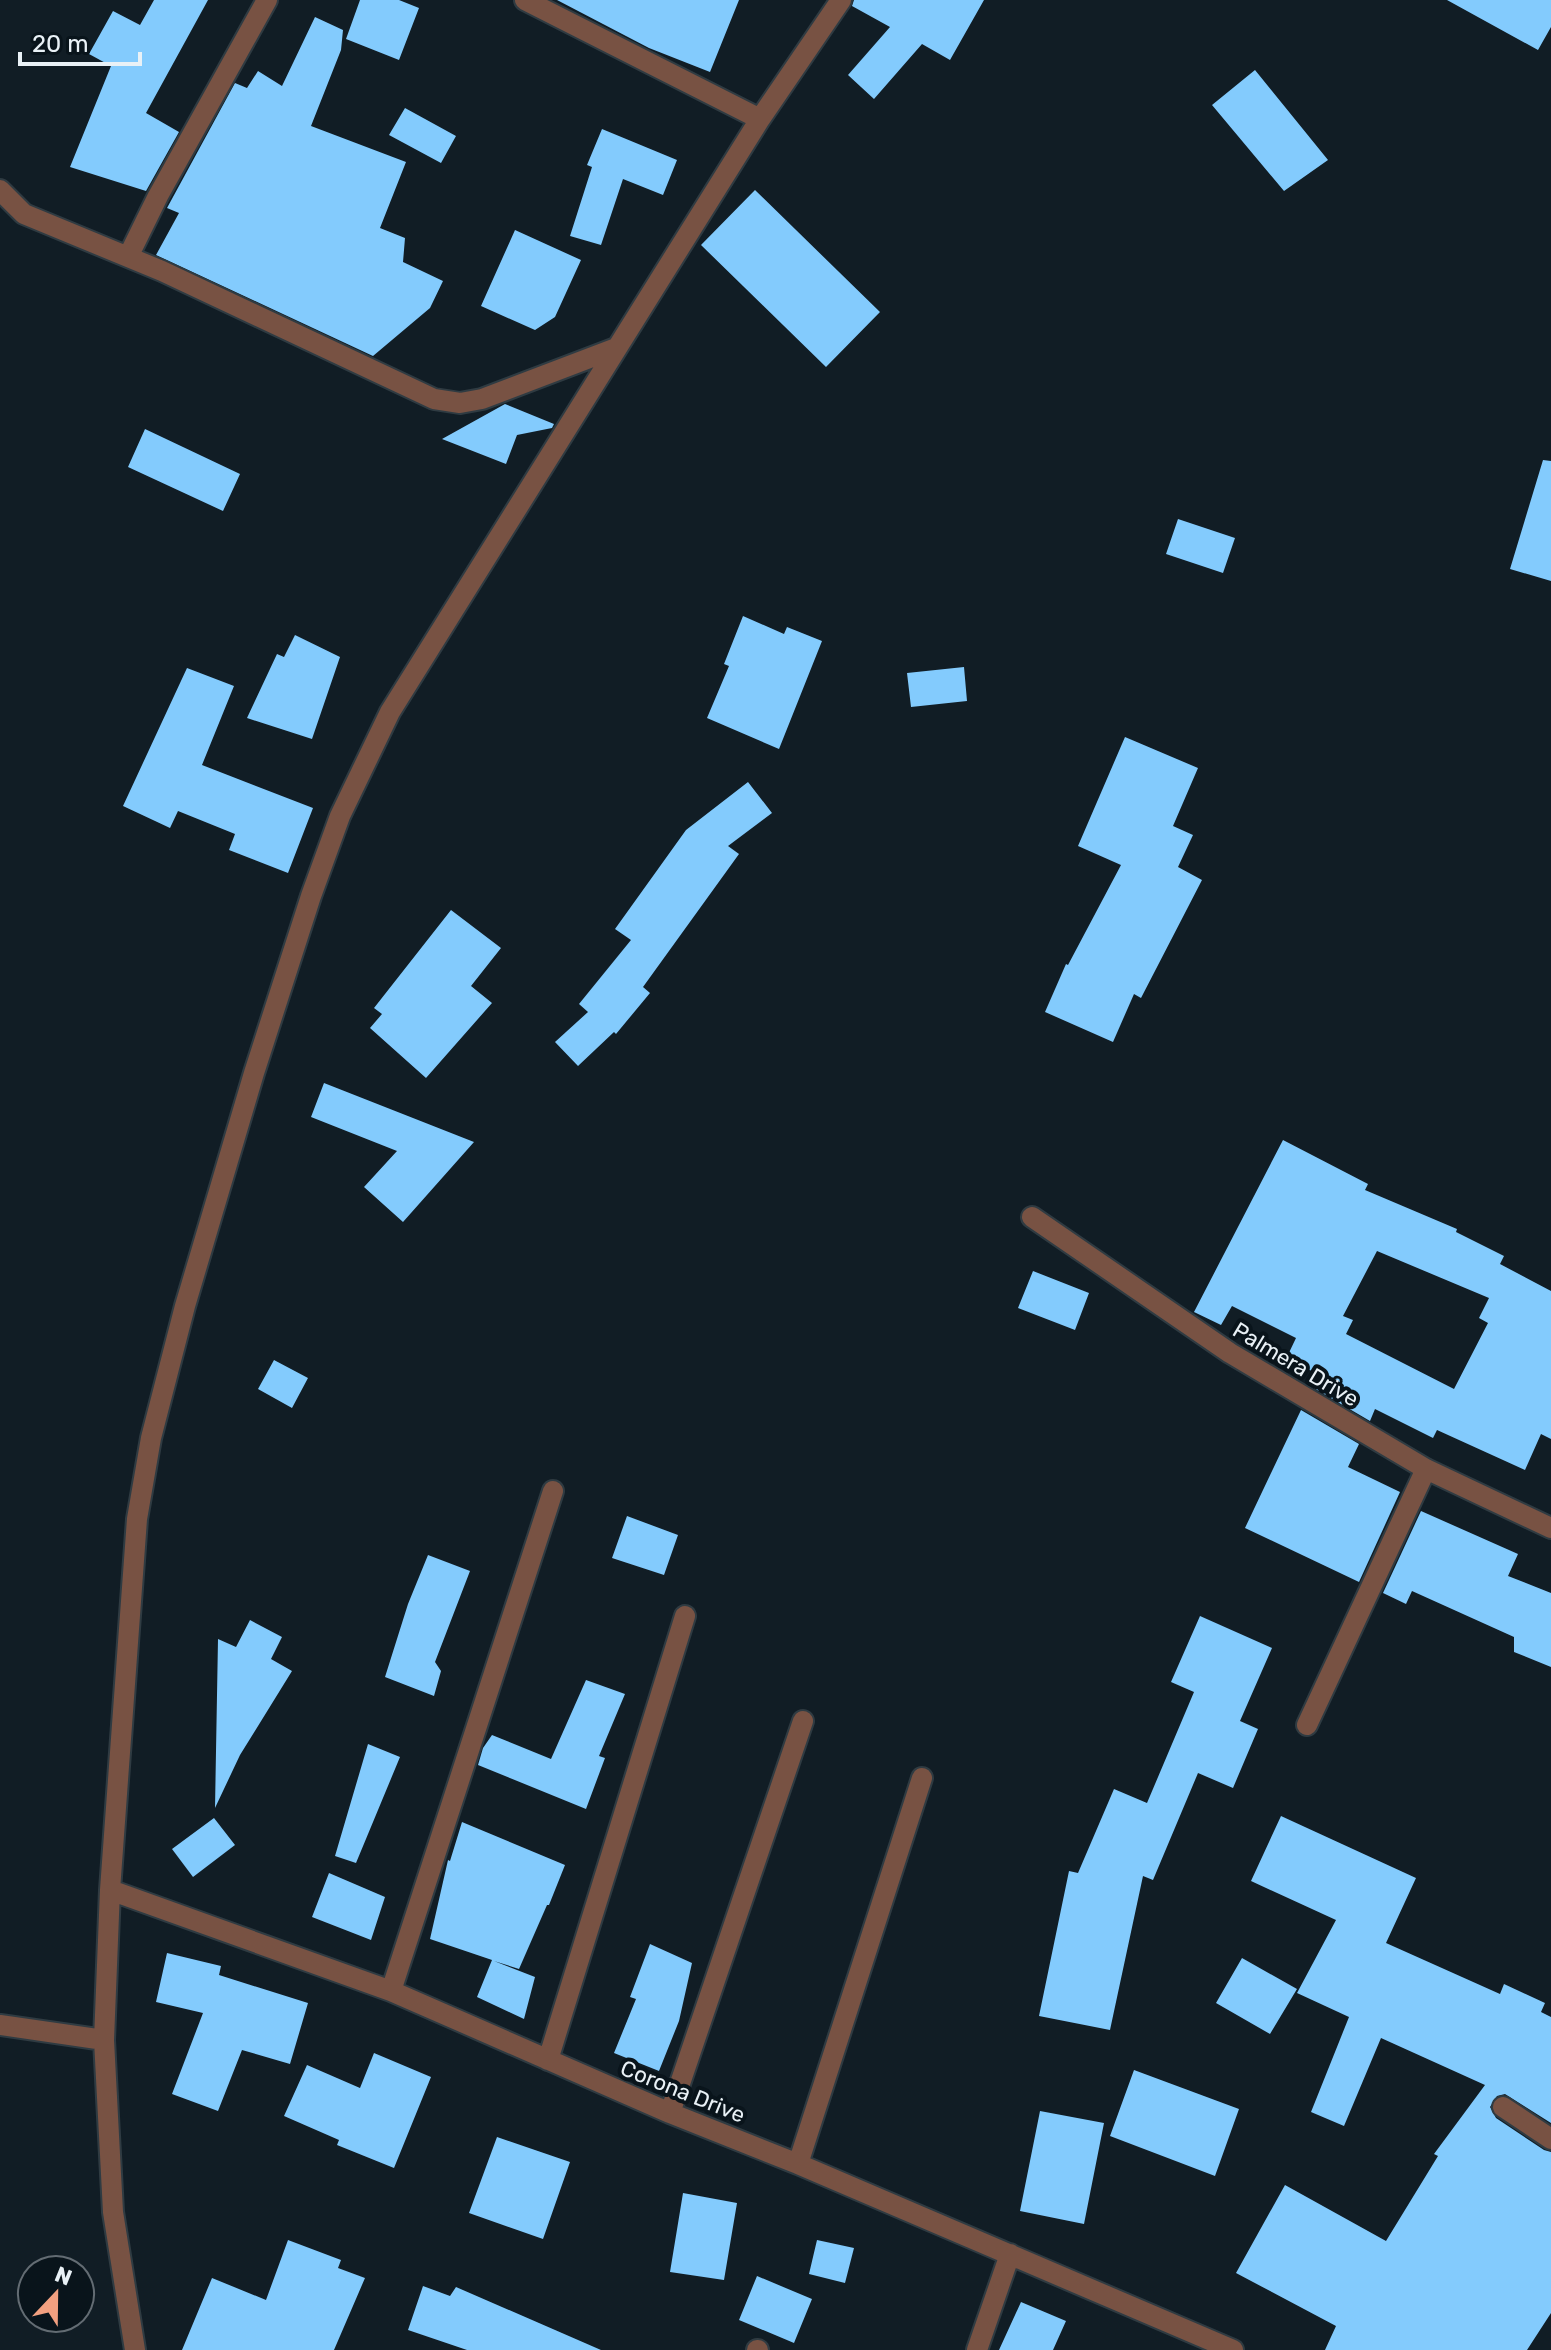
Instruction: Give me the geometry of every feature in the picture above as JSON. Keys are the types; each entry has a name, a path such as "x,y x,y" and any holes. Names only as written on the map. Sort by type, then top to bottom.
{"street":[{"path":"128,257 158,196 267,0"},
{"path":"525,0 760,119"},
{"path":"135,2350 113,2212 104,2040 110,1890 137,1519 151,1438 185,1306 311,896 340,816 390,712 760,119 841,0"},
{"path":"0,190 24,214 310,339 404,386 447,401 460,403 482,399 616,348"},
{"name":"Palmera Drive","path":"1032,1217 1230,1353 1426,1469 1551,1528"},
{"path":"1307,1725 1426,1469"},
{"path":"391,1991 553,1491"},
{"path":"548,2060 685,1616"},
{"path":"670,2113 803,1721"},
{"path":"798,2164 922,1778"},
{"name":"Corona Drive","path":"110,1890 391,1991 670,2113 798,2164 1233,2350"},
{"path":"0,2025 104,2040"},
{"path":"1503,2107 1551,2139"},
{"path":"977,2350 1010,2254"}],"building":[{"path":"154,0 208,0 146,113 179,132 146,191 70,167 111,66 89,54 113,11 140,25"},
{"path":"360,0 399,0 419,8 399,60 346,39"},
{"path":"557,0 739,0 710,72 649,48"},
{"path":"854,0 984,0 950,60 922,44 874,99 848,75 890,27 852,6"},
{"path":"1447,0 1551,0 1551,27 1538,50"},
{"path":"315,17 343,30 341,50 311,126 406,162 380,228 405,238 403,262 443,281 430,308 373,356 156,255 179,213 167,208 235,83 247,88 258,71 282,86"},
{"path":"1255,70 1328,160 1284,191 1212,105"},
{"path":"405,108 456,136 441,163 389,135"},
{"path":"602,129 677,160 663,195 623,179 601,245 570,236 592,167 587,165"},
{"path":"755,190 880,312 826,367 701,245"},
{"path":"515,230 581,260 555,317 535,330 481,306"},
{"path":"505,404 554,424 552,428 517,435 506,464 442,439"},
{"path":"145,429 240,474 223,511 128,467"},
{"path":"1543,460 1551,461 1551,581 1510,569"},
{"path":"1178,519 1235,538 1223,573 1166,554"},
{"path":"743,616 784,634 787,627 822,641 779,749 707,718 729,666 724,664"},
{"path":"295,635 340,657 312,739 247,718 277,654 284,657"},
{"path":"964,667 967,701 911,707 907,673"},
{"path":"187,668 234,686 202,765 313,808 288,873 229,850 235,834 178,811 170,828 123,806"},
{"path":"1125,737 1198,768 1173,826 1193,835 1178,867 1202,880 1141,998 1134,994 1113,1042 1045,1012 1066,964 1121,865 1078,846"},
{"path":"748,782 772,813 728,846 739,854 643,987 650,993 616,1034 614,1032 578,1066 555,1042 588,1012 579,1004 631,940 615,929 686,830"},
{"path":"451,910 501,948 471,986 492,1003 426,1078 370,1028 382,1014 374,1008"},
{"path":"324,1083 474,1142 403,1222 364,1187 397,1151 311,1117"},
{"path":"1283,1140 1368,1184 1365,1190 1457,1229 1456,1232 1504,1256 1500,1264 1551,1291 1551,1439 1541,1434 1525,1470 1437,1430 1433,1438 1375,1409 1370,1421 1312,1387 1318,1374 1286,1359 1296,1338 1232,1306 1221,1325 1194,1312","holes":["1377,1251 1489,1298 1479,1318 1488,1323 1454,1389 1346,1334 1353,1320 1343,1316"]},
{"path":"1033,1271 1089,1293 1075,1330 1018,1308"},
{"path":"274,1360 308,1378 292,1408 258,1389"},
{"path":"1301,1410 1359,1444 1348,1467 1400,1492 1359,1582 1245,1528"},
{"path":"1421,1511 1518,1554 1508,1576 1551,1593 1551,1667 1514,1652 1514,1637 1412,1591 1406,1604 1383,1593"},
{"path":"627,1516 678,1535 664,1575 612,1558"},
{"path":"428,1555 470,1571 435,1662 441,1671 434,1696 385,1677 408,1604"},
{"path":"1200,1616 1272,1648 1240,1721 1258,1729 1233,1788 1198,1773 1153,1880 1143,1876 1110,2030 1039,2016 1069,1871 1078,1873 1114,1789 1147,1803 1194,1692 1171,1682"},
{"path":"250,1620 282,1637 271,1659 292,1671 240,1755 215,1808 218,1639 236,1647"},
{"path":"586,1680 625,1694 599,1756 605,1758 586,1809 478,1765 483,1748 492,1735 551,1759"},
{"path":"368,1744 400,1757 356,1863 335,1856"},
{"path":"1281,1816 1416,1878 1386,1943 1500,1994 1504,1984 1545,2003 1541,2012 1551,2017 1551,2123 1505,2094 1497,2096 1490,2107 1496,2118 1551,2152 1551,2313 1527,2350 1325,2350 1336,2326 1236,2273 1285,2185 1386,2241 1438,2156 1434,2154 1485,2085 1381,2038 1344,2126 1311,2112 1349,2017 1297,1993 1336,1920 1251,1881"},
{"path":"214,1818 235,1845 193,1877 172,1849"},
{"path":"462,1822 565,1865 519,1969 494,1961 535,1977 524,2019 477,1997 492,1960 430,1939 448,1860"},
{"path":"329,1873 385,1897 371,1940 312,1917"},
{"path":"650,1944 692,1963 679,2021 659,2071 614,2053 636,1999 630,1997"},
{"path":"167,1953 221,1966 219,1975 308,2003 290,2064 242,2050 218,2111 172,2094 203,2013 156,2002"},
{"path":"1242,1958 1297,1989 1270,2034 1216,2003"},
{"path":"374,2053 431,2077 394,2168 337,2145 339,2140 284,2116 307,2065 360,2088"},
{"path":"1134,2070 1239,2109 1215,2176 1110,2136"},
{"path":"1040,2111 1104,2123 1084,2224 1020,2211"},
{"path":"497,2137 570,2162 543,2239 469,2213"},
{"path":"683,2193 737,2203 724,2280 670,2272"},
{"path":"288,2240 341,2260 338,2268 365,2278 334,2350 182,2350 212,2278 266,2300"},
{"path":"817,2240 854,2248 845,2283 809,2274"},
{"path":"757,2276 812,2299 794,2343 739,2320"},
{"path":"423,2286 450,2296 456,2287 601,2350 467,2350 408,2330"},
{"path":"1021,2302 1066,2321 1053,2350 999,2350"}]}
